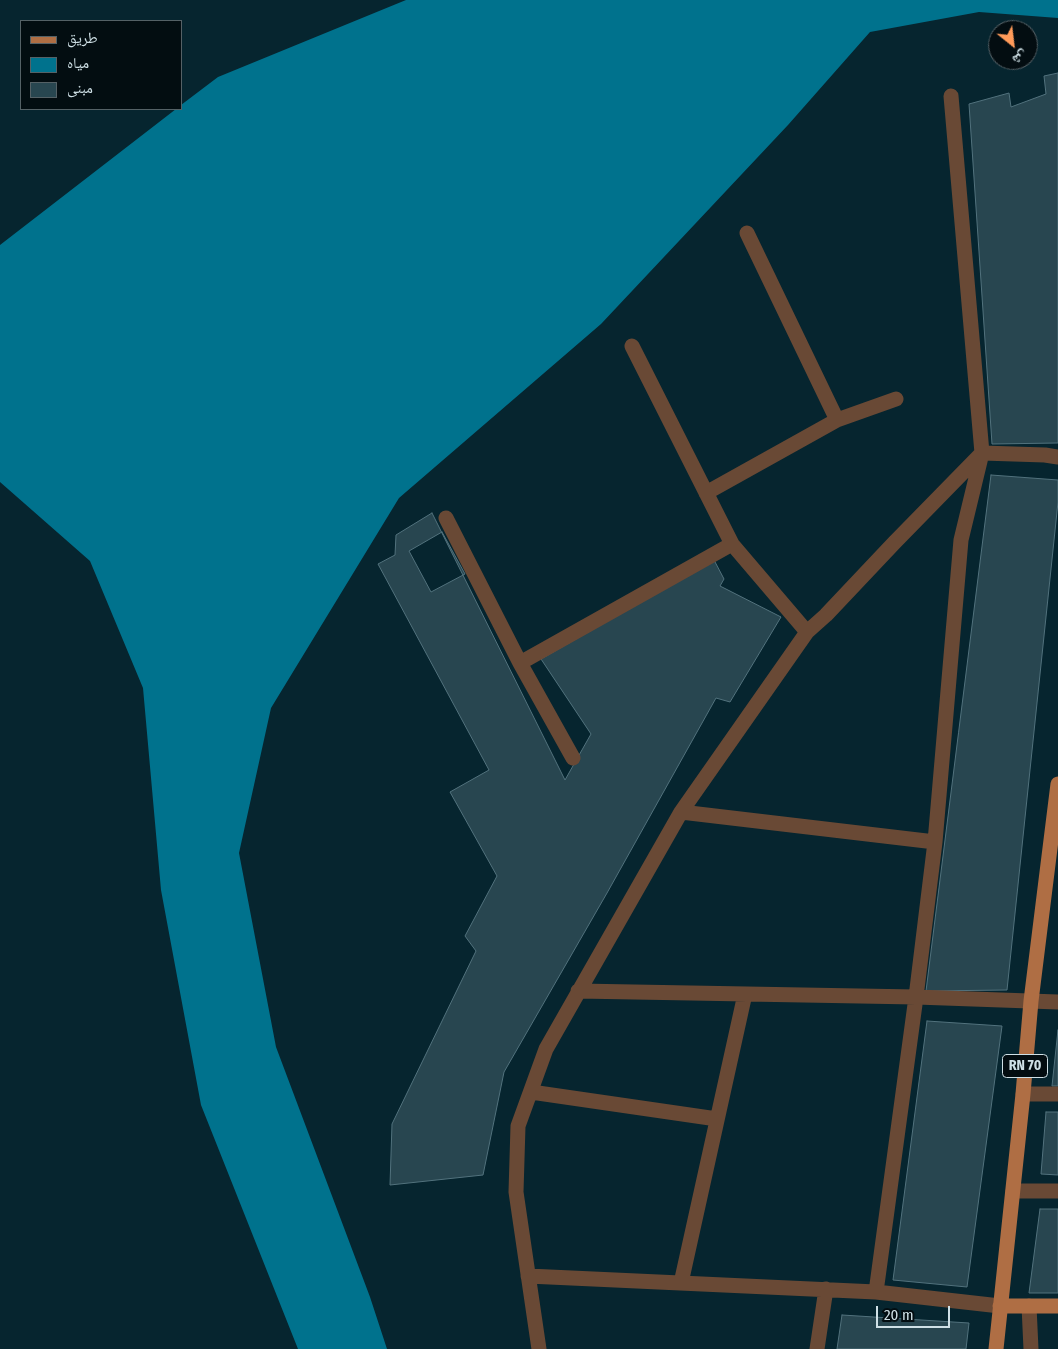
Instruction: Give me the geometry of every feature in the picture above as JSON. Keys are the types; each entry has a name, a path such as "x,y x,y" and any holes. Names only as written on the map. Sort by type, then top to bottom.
{"main road":[{"name":"RN 70","path":"996,1349 1031,1001 1058,784"},
{"path":"1000,1306 1058,1306"}],"street":[{"path":"876,1292 935,842 961,540 982,453 951,96"},
{"path":"747,233 837,420"},
{"path":"632,346 732,544 807,632"},
{"path":"706,493 837,420 896,399"},
{"path":"539,1349 516,1192 518,1126 546,1049 681,812 807,632 826,615 982,453 1058,457"},
{"path":"446,518 520,662 573,758"},
{"path":"520,662 732,544"},
{"path":"681,812 935,842"},
{"path":"578,991 916,997 1058,1002"},
{"path":"681,1283 745,994"},
{"path":"531,1092 717,1119"},
{"path":"1023,1094 1058,1094"},
{"path":"1013,1191 1058,1191"},
{"path":"528,1276 876,1292 1000,1306"},
{"path":"817,1349 826,1289"},
{"path":"1029,1306 1031,1349"}],"water":[{"path":"406,0 1058,0 1058,18 979,12 870,32 788,125 601,324 399,498 271,708 239,853 276,1047 370,1297 387,1349 298,1349 201,1105 161,890 143,688 90,561 0,482 0,245 175,110 182,110 182,104 218,77"}],"building":[{"path":"1058,73 1058,443 992,444 969,104 1009,93 1011,107 1046,94 1044,76"},
{"path":"991,475 1058,480 1058,502 1007,990 926,991"},
{"path":"432,513 565,780 591,734 541,659 714,560 724,579 720,586 781,617 730,702 716,698 504,1072 483,1175 390,1185 392,1124 476,951 465,936 497,876 450,792 489,770 378,564 395,555 396,535"},
{"path":"442,532 465,574 431,592 409,551"},
{"path":"927,1021 1002,1026 967,1287 893,1280"},
{"path":"1058,1030 1058,1086 1052,1086"},
{"path":"1046,1112 1058,1112 1058,1175 1041,1174"},
{"path":"1040,1209 1058,1209 1058,1293 1029,1293"},
{"path":"842,1315 969,1323 966,1349 837,1349"}]}
